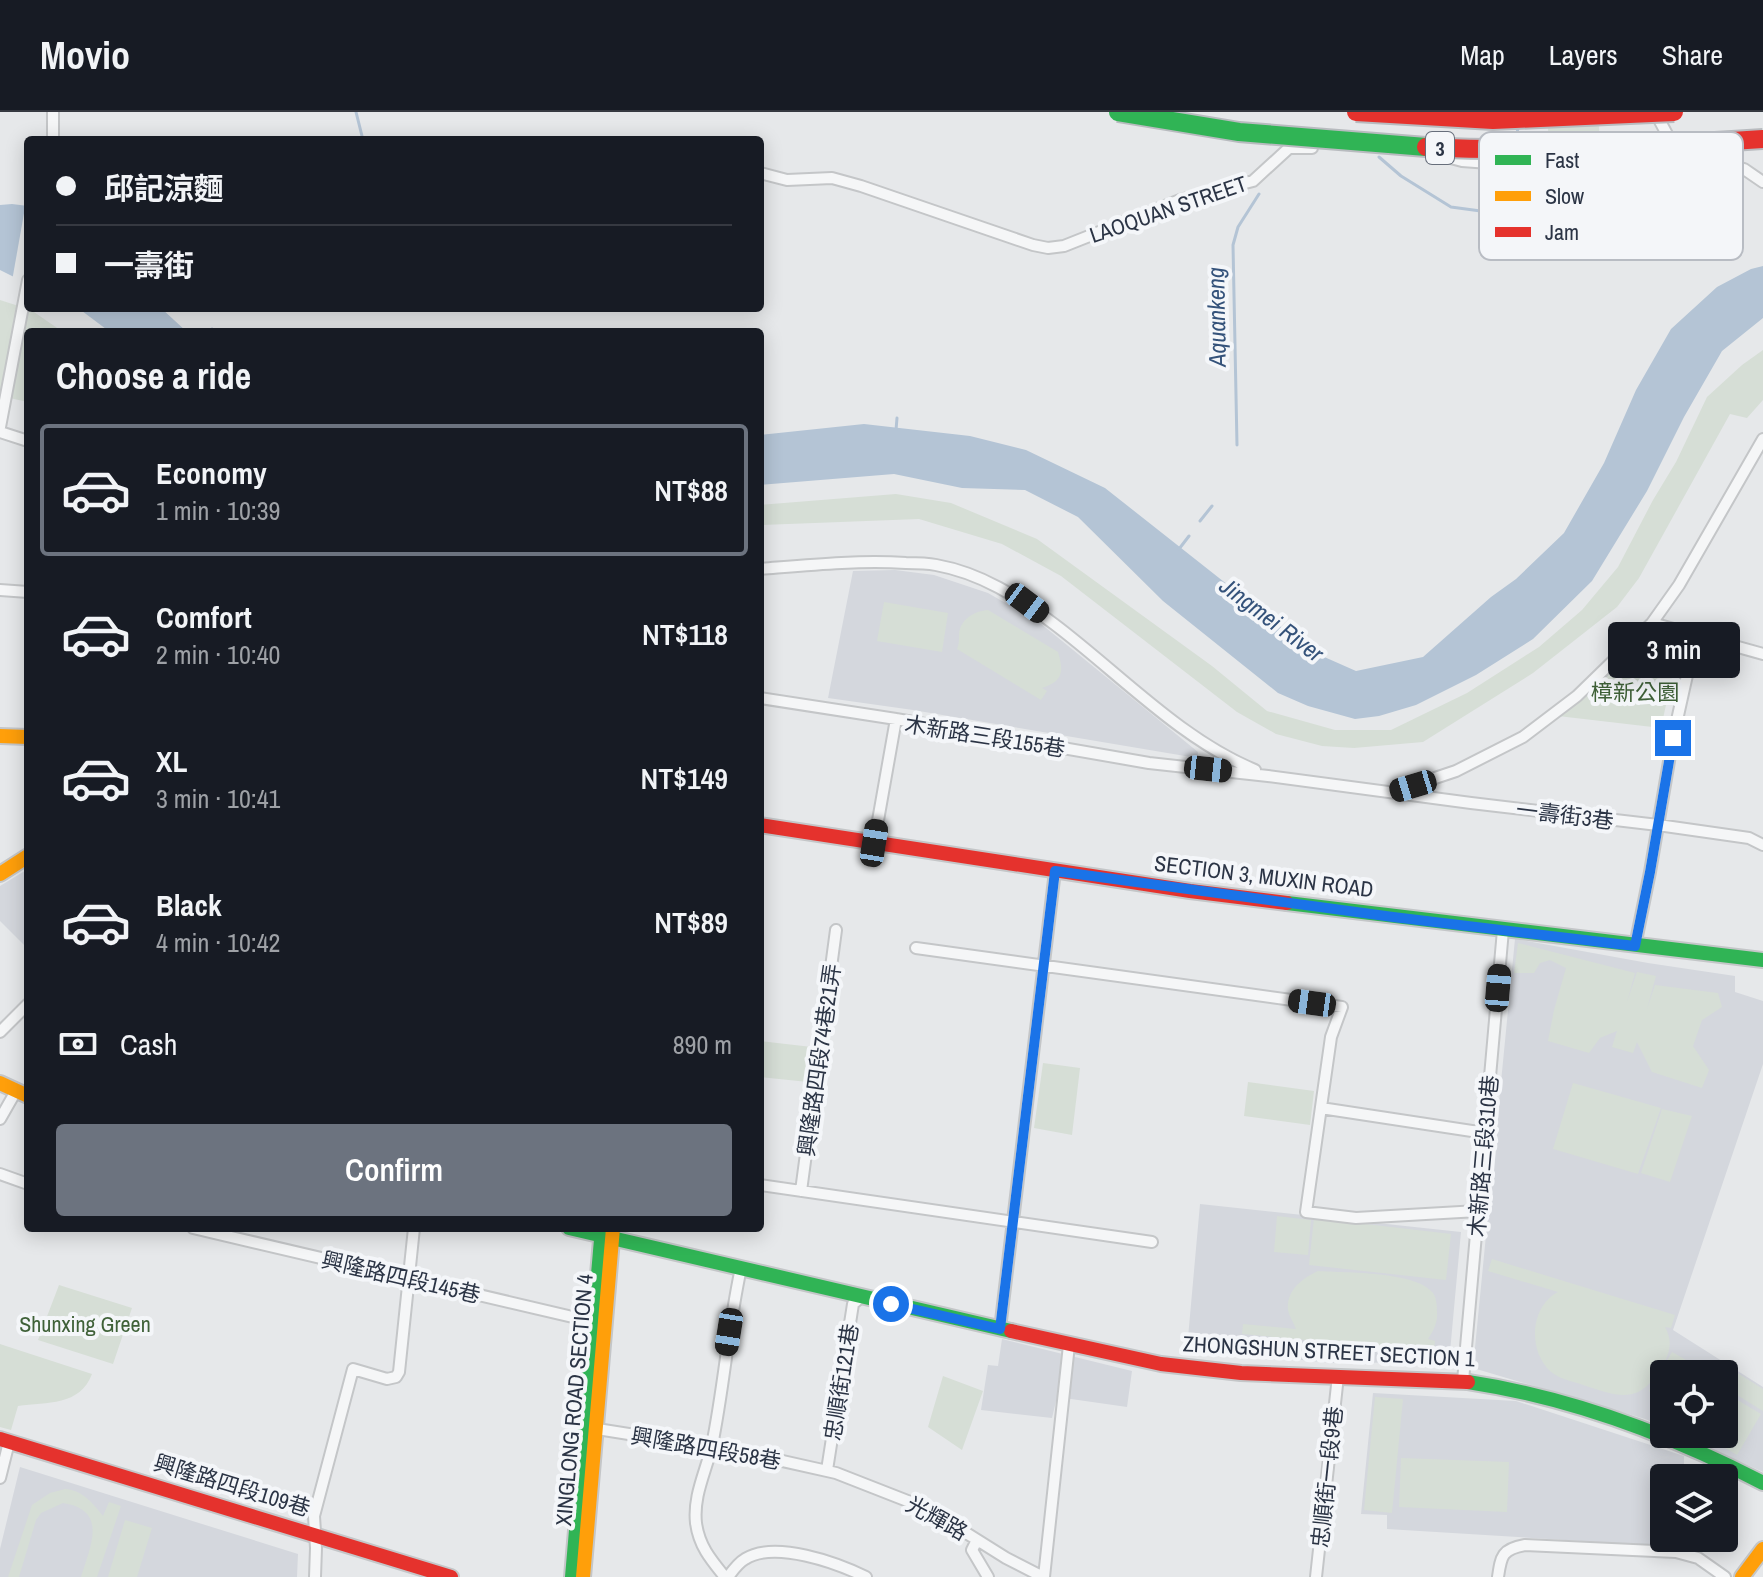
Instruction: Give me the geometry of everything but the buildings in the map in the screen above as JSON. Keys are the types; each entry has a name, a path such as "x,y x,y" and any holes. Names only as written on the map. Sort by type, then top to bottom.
{"main road":[{"name":"3","path":"1118,112 1282,137 1406,147 1479,149"},
{"name":"3","path":"1356,112 1493,120 1674,112"},
{"name":"3","path":"1743,140 1763,139"},
{"path":"0,736 24,737"},
{"name":"SECTION 3, MUXIN ROAD","path":"764,826 1158,887 1763,960"},
{"path":"2,868 24,858"},
{"name":"ZHONGSHUN STREET SECTION 1","path":"607,1232 741,1268 1139,1361 1241,1373 1463,1381 1537,1394 1623,1420 1700,1451 1763,1483"},
{"name":"XINGLONG ROAD SECTION 4","path":"572,1577 590,1428 607,1232"},
{"name":"XINGLONG ROAD SECTION 4","path":"583,1577 590,1428"},
{"name":"興隆路四段109巷","path":"4,1440 451,1577"},
{"path":"1742,1577 1763,1549"}],"street":[{"path":"53,112 53,136"},
{"path":"1655,112 1666,132"},
{"name":"LAOQUAN STREET","path":"764,174 787,180 832,178 1048,248 1064,246 1180,200 1253,181 1289,148 1348,147 1431,152 1479,162"},
{"name":"LAOQUAN STREET","path":"1743,169 1763,182"},
{"path":"24,301 0,429 24,439"},
{"path":"1387,792 1456,771 1523,737 1577,696 1652,623 1679,585 1763,439"},
{"path":"764,569 870,561 934,565 993,584 1027,603 1212,749 1272,777"},
{"path":"0,590 24,592"},
{"path":"1652,623 1763,654"},
{"path":"1635,946 1673,738 1696,635"},
{"path":"764,699 896,719"},
{"name":"木新路三段155巷","path":"874,843 896,719 1149,763 1272,777"},
{"name":"一壽街3巷","path":"1272,777 1658,825 1749,838 1763,845"},
{"path":"1000,1329 1055,871"},
{"name":"興隆路四段74巷21弄","path":"801,1191 836,930"},
{"name":"木新路三段310巷","path":"1463,1381 1503,930"},
{"path":"916,948 1342,1007 1331,1037 1306,1212 1356,1218 1478,1211"},
{"path":"0,1032 24,1008"},
{"path":"0,1119 15,1090"},
{"path":"1321,1108 1485,1133"},
{"path":"0,1174 24,1183"},
{"path":"764,1186 1152,1242"},
{"name":"興隆路四段145巷","path":"210,1232 409,1279 600,1317"},
{"path":"315,1577 314,1516 353,1369 392,1380 401,1364 414,1232"},
{"path":"741,1268 711,1447 697,1493 696,1524 700,1542 726,1577 745,1559 776,1552 823,1559 866,1577"},
{"name":"忠順街121巷","path":"827,1470 853,1304 861,1297"},
{"path":"1043,1577 1069,1345"},
{"name":"忠順街一段9巷","path":"1316,1577 1338,1376"},
{"name":"興隆路四段58巷","path":"590,1428 711,1447 827,1470"},
{"path":"0,1478 4,1440"},
{"name":"光輝路","path":"827,1470 928,1509 1043,1577"},
{"path":"977,1540 972,1550 988,1577"},
{"path":"1498,1577 1506,1550 1525,1545 1676,1552 1698,1558 1725,1577"}],"shaded area":[{"path":"895,570 934,575 988,593 1040,623 1198,752 1197,758 828,698 853,571"},
{"path":"24,871 24,945 0,921 0,886"},
{"path":"1515,939 1735,976 1735,992 1763,1001 1763,1064 1673,1330 1720,1360 1650,1360 1650,1421 1473,1368"},
{"path":"1200,1204 1461,1232 1450,1352 1438,1362 1334,1363 1187,1349"},
{"path":"1002,1339 1132,1371 1127,1407 1057,1397 1052,1418 981,1410 988,1365 998,1366"},
{"path":"1738,1371 1763,1387 1763,1472 1709,1448 1738,1448"},
{"path":"1373,1393 1516,1401 1650,1445 1650,1448 1684,1456 1684,1464 1650,1464 1650,1545 1387,1529 1387,1515 1361,1514"},
{"path":"20,1467 298,1554 297,1577 0,1577 0,1549"}],"green space":[{"path":"1547,112 1598,112 1599,132 1548,132"},
{"path":"0,300 24,308 24,312 34,312 57,328 24,328 24,401 0,396"},
{"path":"1763,350 1763,400 1747,418 1730,414 1639,578 1617,607 1533,673 1423,742 1354,748 1322,746 1276,734 1237,712 1061,576 1002,544 919,519 764,525 764,505 896,494 951,503 1037,539 1212,666 1267,711 1335,730 1391,730 1467,693 1539,647 1582,610 1618,567 1676,462 1707,397"},
{"path":"884,602 948,613 942,652 877,641"},
{"path":"988,610 1058,652 1060,675 1042,688 1047,691 1041,700 957,649 965,621 973,614"},
{"name":"樟新公園","path":"1653,632 1680,640 1661,728 1558,716"},
{"path":"1518,943 1635,973 1627,1002 1637,972 1656,976 1647,1009 1655,985 1718,993 1722,1007 1702,1020 1693,1046 1709,1070 1702,1088 1652,1072 1637,1042 1633,1053 1612,1047 1617,1031 1600,1038 1589,1053 1548,1041 1566,968 1550,960 1540,963 1534,973 1514,973"},
{"path":"764,1041 812,1047 808,1082 764,1077"},
{"path":"1043,1063 1080,1068 1072,1135 1034,1128"},
{"path":"1248,1082 1314,1091 1310,1125 1244,1116"},
{"path":"1573,1083 1661,1108 1638,1174 1553,1149"},
{"path":"1662,1109 1692,1116 1670,1182 1641,1173"},
{"path":"1277,1216 1311,1220 1308,1255 1274,1252"},
{"path":"1314,1218 1451,1234 1446,1280 1309,1265"},
{"path":"1492,1259 1675,1315 1671,1328 1665,1327 1670,1347 1667,1357 1666,1360 1650,1360 1650,1383 1637,1393 1618,1395 1566,1380 1550,1371 1543,1362 1535,1340 1535,1328 1542,1307 1558,1292 1488,1271"},
{"path":"1318,1271 1379,1274 1424,1286 1433,1293 1437,1304 1436,1322 1428,1339 1435,1341 1434,1352 1242,1334 1243,1324 1296,1329 1288,1310 1290,1296 1301,1281"},
{"name":"Shunxing Green","path":"59,1285 132,1308 113,1364 38,1340"},
{"path":"0,1344 92,1374 87,1384 71,1397 51,1403 18,1406 11,1430 0,1427"},
{"path":"1672,1352 1686,1360 1667,1360"},
{"path":"1738,1373 1763,1389 1763,1411 1738,1396"},
{"path":"943,1376 983,1391 962,1450 928,1427"},
{"path":"1375,1397 1403,1399 1392,1513 1364,1510"},
{"path":"1738,1400 1761,1414 1737,1455 1725,1448 1738,1448"},
{"path":"1401,1458 1509,1462 1507,1512 1399,1507"},
{"path":"65,1489 82,1495 103,1516 109,1502 121,1506 97,1577 81,1577 93,1531 91,1522 86,1513 63,1503 41,1513 36,1520 19,1577 8,1577 32,1505 50,1493"},
{"path":"125,1520 152,1528 137,1577 108,1577"}],"water":[{"path":"0,205 24,206 24,282 0,270"},
{"path":"1763,266 1763,318 1722,351 1647,491 1592,581 1533,639 1476,675 1416,705 1379,716 1355,719 1308,706 1278,693 1163,601 1078,517 1025,490 962,488 894,474 764,485 764,435 864,424 970,436 1026,450 1105,488 1313,652 1356,671 1423,657 1516,579 1564,533 1604,463 1636,390 1671,329 1717,287"},
{"path":"83,312 165,312 183,328 105,328"}],"pier":[{"path":"24,213 24,286 12,281"}],"waterway":[{"path":"356,112 362,136"},
{"name":"Aquankeng","path":"1517,132 1518,126"},
{"name":"Aquankeng","path":"1379,157 1401,176 1451,207 1479,211"},
{"name":"Aquankeng","path":"1237,445 1233,245 1238,227 1259,194"},
{"path":"896,430 897,418"},
{"name":"Aquankeng","path":"1200,521 1212,506"},
{"name":"Aquankeng","path":"1179,549 1189,536"}],"traffic: fast":[{"path":"1118,112 1239,132 1426,147"},
{"path":"1287,903 1763,960"},
{"path":"586,1232 1011,1331"},
{"path":"572,1577 602,1232"},
{"path":"1468,1382 1545,1398 1620,1420 1692,1449 1763,1483"}],"traffic: slow":[{"path":"0,736 24,737"},
{"path":"0,874 24,859"},
{"path":"0,1083 24,1094"},
{"path":"583,1577 613,1232"},
{"path":"1742,1577 1763,1549"}],"traffic: jam":[{"path":"1356,112 1493,120 1674,112"},
{"path":"1743,140 1763,139"},
{"path":"1426,147 1479,149"},
{"path":"764,826 1287,903"},
{"path":"1011,1331 1161,1364 1241,1373 1468,1382"},
{"path":"0,1439 451,1577"}],"route":[{"path":"891,1304 1000,1329 1055,871 1635,946 1673,738"}],"water label":[{"name":"Jingmei River","path":"1272,619"}]}
